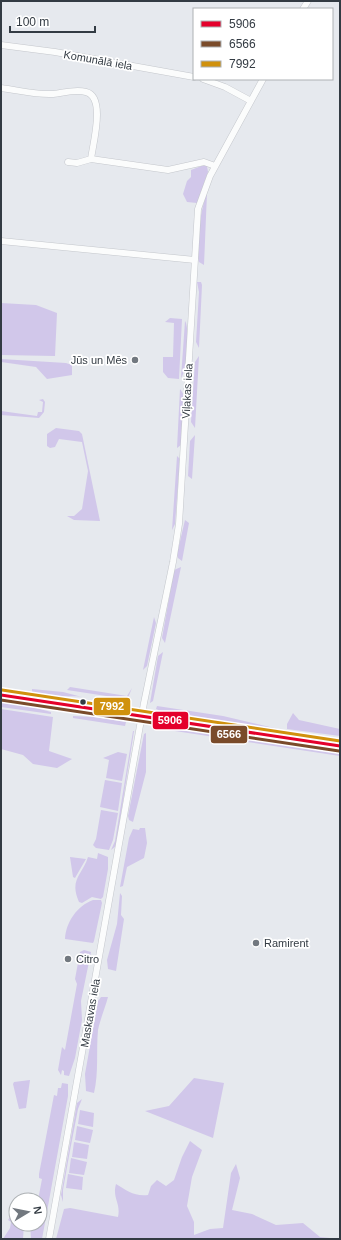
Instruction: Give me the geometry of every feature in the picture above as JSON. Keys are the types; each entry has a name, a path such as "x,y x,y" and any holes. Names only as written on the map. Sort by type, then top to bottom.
{"main road":[{"path":"1,695 340,746"}],"street":[{"name":"Komunālā iela","path":"1,46 55,52 193,77"},
{"path":"206,80 225,87 251,101"},
{"name":"Viļakas iela","path":"142,716 173,562 178,524 194,260 199,205 204,189 215,166 262,80"},
{"path":"1,88 52,94 69,91 84,91 92,94 97,102 98,112 91,159"},
{"path":"68,162 77,163 91,159 168,170 204,162 215,166"},
{"path":"1,241 194,260"},
{"name":"Maskavas iela","path":"49,1239 142,716"}],"shaded area":[{"path":"204,165 207,166 208,172 197,203 187,202 183,194 187,181 191,177 191,170"},
{"path":"207,193 204,265 199,262 198,238"},
{"path":"197,282 201,282 202,285 199,348 196,342 199,292"},
{"path":"1,303 36,305 57,313 55,356 1,355"},
{"path":"170,318 182,319 179,379 168,378 163,372 163,357 173,357 174,323 165,322"},
{"path":"185,321 187,325 187,350 185,367 181,378"},
{"path":"199,356 195,428 191,422 195,362"},
{"path":"1,359 66,363 72,365 72,375 47,379 36,367 1,362"},
{"path":"180,389 184,395 181,445 177,448"},
{"path":"43,399 45,402 44,412 39,418 1,415 1,411 37,416 38,412 42,412 43,402 39,400"},
{"path":"56,428 79,431 82,434 100,521 74,520 67,516 74,516 82,509 88,471 82,442 59,439 55,447 50,448 47,446 47,434"},
{"path":"195,435 192,479 188,476 190,441"},
{"path":"177,456 180,459 175,524 172,530"},
{"path":"185,520 189,523 182,561 178,558 177,554"},
{"path":"181,567 165,643 162,638 174,570"},
{"path":"154,617 156,623 147,666 143,670"},
{"path":"163,652 153,701 150,703 158,656"},
{"path":"70,687 127,696 132,688 128,698 126,699 67,690"},
{"path":"32,689 63,692 82,697 43,695 32,692"},
{"path":"1,701 25,705 51,712 51,714 1,707"},
{"path":"157,706 223,716 278,729 269,729 161,711 156,709"},
{"path":"1,709 53,717 49,751 72,759 57,768 33,764 23,755 1,749"},
{"path":"293,713 299,720 340,729 340,736 287,729 287,724"},
{"path":"73,716 94,717 126,722 125,726 73,718"},
{"path":"154,727 227,735 340,753 340,756 155,728"},
{"path":"133,731 116,846 111,850 115,841"},
{"path":"146,733 146,772 133,822 129,820 128,816 144,734"},
{"path":"118,752 127,754 122,781 106,778 109,760 103,758"},
{"path":"105,780 122,783 118,811 100,807"},
{"path":"101,810 118,813 113,840 109,850 96,848 93,845 96,839"},
{"path":"140,828 145,828 147,843 144,858 127,867 123,886 120,887 129,838 133,829 139,830"},
{"path":"98,853 108,857 108,869 103,897 101,899 92,897 82,903 79,902 75,888 76,883 88,857 97,859"},
{"path":"70,857 86,859 75,878 73,877"},
{"path":"120,893 122,896 121,915 124,919 116,971 108,969 107,960 117,924"},
{"path":"93,900 101,900 102,903 93,943 65,939 73,915 82,906"},
{"path":"84,950 91,952 81,1001 82,1020 75,1058 69,1076 64,1075 64,1071 62,1070 61,1075 58,1070 62,1047 65,1050 77,984 75,979 80,952"},
{"path":"101,997 108,997 98,1030 94,1093 86,1091 85,1074 98,1001"},
{"path":"194,1078 224,1083 213,1138 145,1111 169,1106"},
{"path":"30,1080 26,1108 19,1109 13,1084 14,1082"},
{"path":"62,1083 68,1084 68,1096 48,1206 48,1192 40,1192 42,1179 39,1178 39,1174 54,1095 57,1096 58,1088 61,1088"},
{"path":"82,1099 78,1109 69,1156 63,1190 63,1202 61,1195 77,1103"},
{"path":"80,1110 94,1113 93,1127 78,1124"},
{"path":"77,1126 93,1130 90,1143 75,1140"},
{"path":"190,1141 202,1150 192,1177 187,1206 194,1222 194,1235 210,1229 223,1228 231,1173 236,1164 240,1178 232,1210 252,1214 276,1225 303,1223 320,1237 340,1239 56,1239 64,1209 70,1208 118,1217 119,1212 115,1193 116,1184 139,1195 148,1195 151,1186 157,1180 166,1186 174,1180 182,1157"},
{"path":"74,1142 89,1145 87,1159 72,1157"},
{"path":"71,1158 87,1162 84,1175 69,1173"},
{"path":"68,1174 83,1177 82,1190 66,1188"},
{"path":"8,1231 23,1232 23,1239 3,1239"},
{"path":"31,1232 43,1232 42,1239 31,1239"}],"transit line":[{"name":"7992","path":"2,690 340,741"},
{"name":"5906","path":"1,695 340,746"},
{"name":"6566","path":"1,700 339,751"}],"place":[{"name":"Jūs un Mēs","path":"135,360"},
{"name":"Ramirent","path":"256,943"},
{"name":"Citro","path":"68,959"}]}
